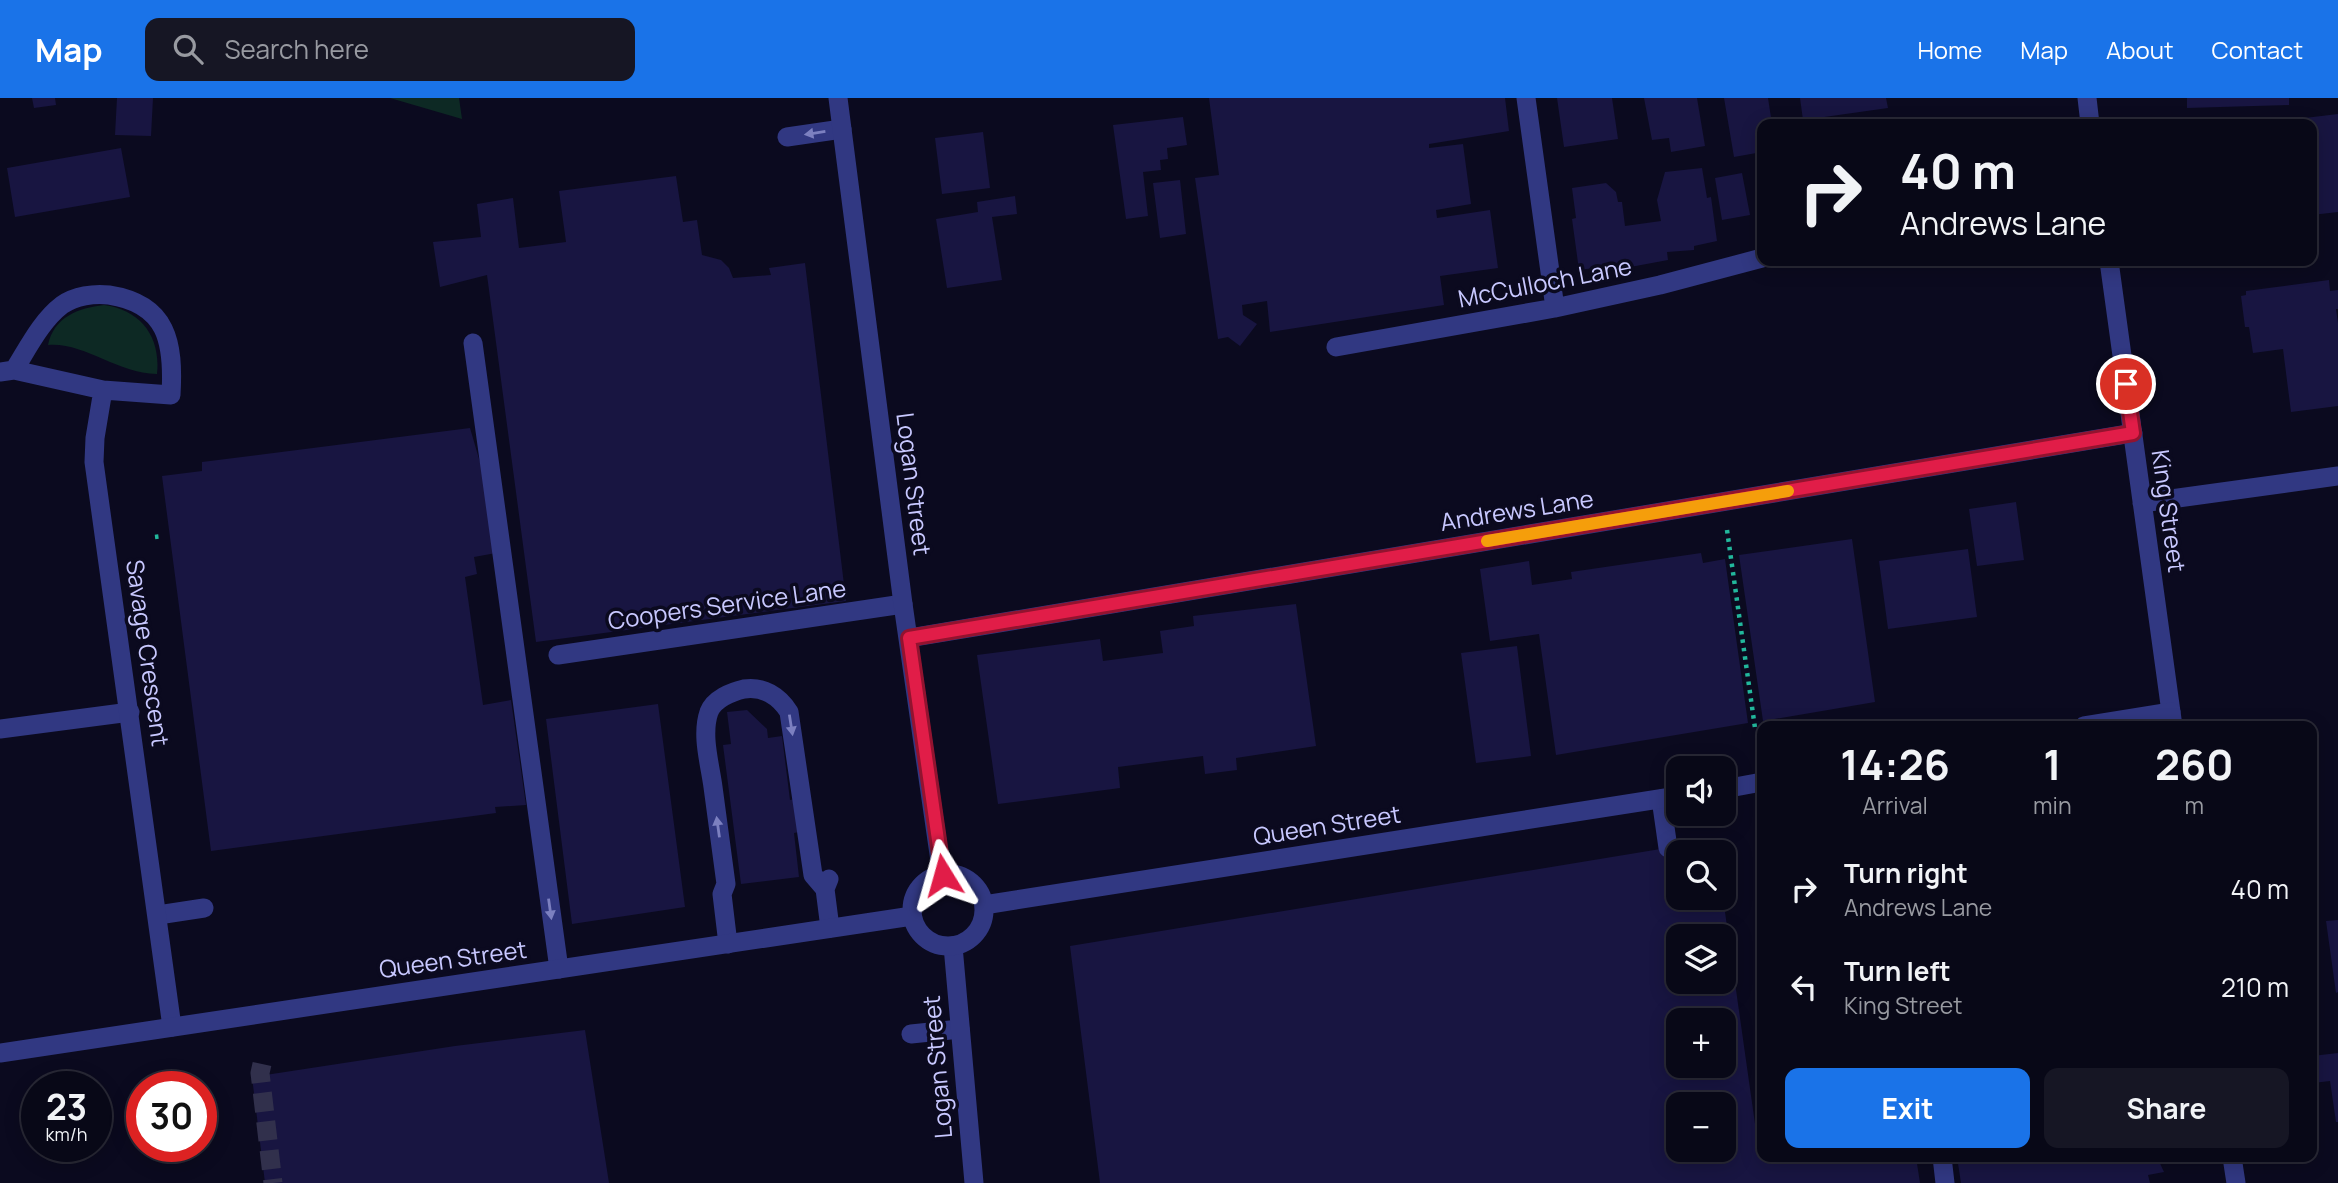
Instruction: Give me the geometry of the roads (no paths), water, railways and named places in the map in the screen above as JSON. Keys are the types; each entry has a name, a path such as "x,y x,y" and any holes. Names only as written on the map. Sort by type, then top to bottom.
{"street":[{"name":"Logan Street","path":"838,98 903,604 943,875"},
{"path":"1526,98 1555,308"},
{"path":"2087,98 2089,119"},
{"path":"787,137 842,129"},
{"name":"McCulloch Lane","path":"1336,347 1555,308 1660,285 1757,259"},
{"name":"King Street","path":"2110,266 2172,719"},
{"path":"87,295 131,299 152,313 165,331 173,365 171,395 103,390 7,371 51,314 65,303 87,295"},
{"path":"473,343 559,969"},
{"name":"Savage Crescent","path":"103,390 94,462 172,1027"},
{"name":"Andrews Lane","path":"909,638 2133,433"},
{"path":"2142,503 2338,476"},
{"name":"Coopers Service Lane","path":"558,654 903,604"},
{"path":"728,944 722,894 726,884 706,739 710,710 716,701 744,689 769,692 781,700 789,712 813,875 827,883 830,928"},
{"path":"0,729 130,712"},
{"path":"2147,721 2172,719"},
{"path":"1736,787 1757,783"},
{"name":"Queen Street","path":"984,905 1666,797"},
{"path":"943,875 954,875 974,885 984,905 980,927 964,943 953,946 931,942 916,926 912,916 912,905 922,885 931,878 943,875"},
{"path":"158,915 204,908"},
{"name":"Queen Street","path":"0,1053 912,916"},
{"name":"Logan Street","path":"953,946 974,1183"},
{"path":"911,1034 960,1029"},
{"path":"1943,1162 1945,1183"},
{"path":"2233,1162 2236,1183"}],"tunnel":[{"path":"262,1064 260,1073 273,1183"}]}
